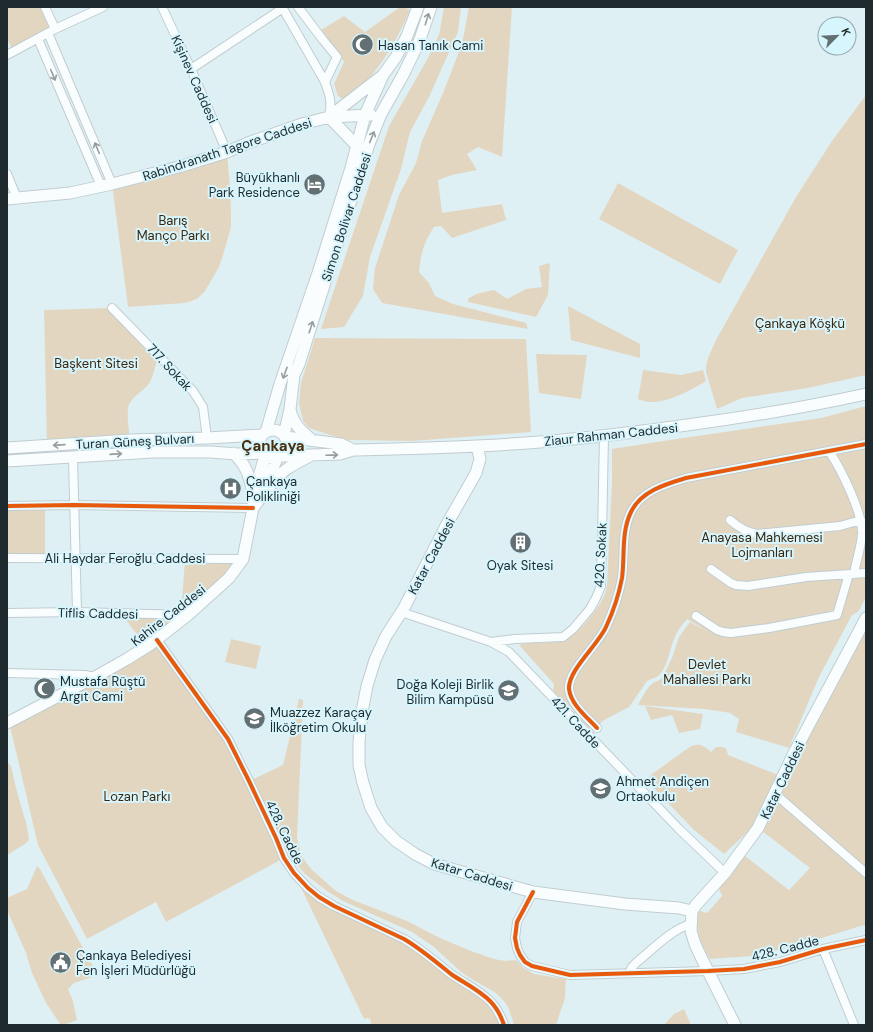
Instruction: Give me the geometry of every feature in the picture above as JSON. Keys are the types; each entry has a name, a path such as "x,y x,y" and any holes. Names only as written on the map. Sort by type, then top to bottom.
{"main road":[{"name":"Simon Bolivar Caddesi","path":"264,433 318,273 365,116 383,75 396,57 407,36 418,7"},
{"name":"Simon Bolivar Caddesi","path":"285,436 294,375 369,144 381,114 413,56 424,31 431,7"},
{"name":"Rabindranath Tagore Caddesi","path":"329,117 383,75"},
{"name":"Rabindranath Tagore Caddesi","path":"10,197 70,192 106,185 182,166 227,152 266,136 302,124 329,117 381,114"},
{"path":"329,117 357,146"},
{"name":"Ziaur Rahman Caddesi","path":"279,457 340,454 353,450 477,446 604,436 779,411 866,394"},
{"path":"290,409 295,424 313,441"},
{"path":"258,494 279,457 287,450 288,445 285,436 279,431 275,430 264,433 260,439 260,449 264,455 269,458 279,457"},
{"name":"Turan Güneş Bulvarı","path":"7,448 130,440 238,437 264,433"},
{"name":"Ziaur Rahman Caddesi","path":"285,436 341,444 353,450"},
{"path":"238,437 242,442 242,447 241,451 235,454 246,469 258,494"},
{"name":"Katar Caddesi","path":"477,446 480,459 476,473 447,524 402,612 386,636 375,660 367,686 358,742 359,765 363,783 371,808 382,827 396,841 415,854 434,864 533,892 618,903 679,908 692,911 725,873 758,828 795,751 866,618"},
{"name":"Turan Güneş Bulvarı","path":"7,462 153,452 264,455"},
{"path":"258,494 264,455"},
{"path":"258,494 286,469 312,455"},
{"name":"Kahire Caddesi","path":"8,721 94,678 157,640 188,615 229,578 243,559 253,508 258,494"},
{"path":"692,911 691,931 695,944 735,1025"}],"street":[{"path":"46,7 55,29"},
{"path":"7,55 55,29 103,7"},
{"path":"191,68 282,7 325,82 331,105 329,117"},
{"path":"298,7 337,57 325,82"},
{"name":"Kişinev Caddesi","path":"166,8 227,152"},
{"path":"48,33 106,185"},
{"path":"38,39 106,185"},
{"path":"7,174 10,197"},
{"name":"717. Sokak","path":"112,308 193,391 203,407 207,438"},
{"name":"420. Sokak","path":"491,642 563,637 573,629 590,609 601,586 604,436"},
{"path":"597,728 573,699 569,689 570,682 576,668 606,628 614,608 622,578 625,530 631,512 640,498 670,482 686,478 866,444"},
{"path":"696,616 717,630 731,633 769,628 837,615 862,535 861,520 854,502 837,464 829,452"},
{"path":"72,458 77,612"},
{"path":"7,506 74,505 253,508"},
{"path":"730,520 737,527 746,532 757,534 840,526 861,520"},
{"name":"Ali Haydar Feroğlu Caddesi","path":"7,558 243,559"},
{"path":"711,568 731,583 748,586 806,577 866,573"},
{"name":"Tiflis Caddesi","path":"7,613 77,612 188,615"},
{"name":"421. Cadde","path":"402,612 491,642 509,652 679,829 725,873"},
{"name":"428. Cadde","path":"157,640 228,739 253,788 284,858 294,873 319,897 334,906 404,938 453,975 485,996 491,1001 504,1025"},
{"path":"7,673 86,675 94,678"},
{"path":"774,794 866,873"},
{"name":"428. Cadde","path":"533,892 518,922 515,938 516,948 525,962 532,966 570,975 744,969 780,962 824,949 866,940"},
{"path":"629,973 637,962 673,932 681,927 692,924"},
{"path":"824,949 854,1025"}],"green space":[{"path":"7,7 45,7 55,29 13,52 7,38"},
{"path":"400,7 410,10 381,64 357,91 343,99 338,96 334,84 344,62 321,30 344,16 365,32"},
{"path":"444,7 461,7 458,32 429,97 410,132 401,169 370,257 363,296 344,327 321,329 389,126 428,58 439,35"},
{"path":"469,7 512,7 502,157 478,147 467,154 477,170 452,175 438,180 442,213 502,204 506,220 452,238 441,226 434,227 424,248 419,272 429,283 435,296 453,304 526,323 528,329 382,303 373,289 375,268 399,195 416,163 422,141 462,44"},
{"name":"Çankaya Köşkü","path":"866,95 866,375 808,388 742,398 717,409 706,372 708,360 716,340 796,197 832,141"},
{"name":"Barış Manço Parkı","path":"227,152 231,227 219,267 205,291 197,299 185,303 128,307 112,184"},
{"path":"618,183 738,250 720,284 599,219"},
{"path":"550,263 548,295 536,317 468,302 468,299 474,295 494,290 507,299 526,289 542,287 539,266"},
{"path":"568,306 640,344 640,358 571,340"},
{"name":"Başkent Sitesi","path":"112,308 159,355 150,382 131,401 129,405 128,416 130,440 47,446 44,310"},
{"path":"315,338 526,339 531,432 412,441 349,440 309,428 303,421 299,403 301,383"},
{"path":"536,354 587,355 581,399 539,393"},
{"path":"643,370 681,375 703,370 706,381 672,398 657,402 647,402 638,399"},
{"name":"Anayasa Mahkemesi Lojmanları","path":"866,406 866,597 858,612 852,615 819,677 789,748 736,732 739,719 730,713 704,709 638,705 649,687 662,678 672,658 679,637 690,622 707,631 687,619 673,641 660,675 647,681 629,707 604,720 592,731 553,691 554,684 519,645 557,642 568,639 586,623 604,597 607,586 612,482 612,449 821,418"},
{"path":"45,505 45,558 7,558 7,506"},
{"name":"Lozan Parkı","path":"185,559 243,559 157,640 193,689 249,781 283,765 299,699 303,700 297,838 302,857 312,870 336,891 353,900 407,921 440,938 494,959 505,961 516,960 522,967 534,974 566,979 565,998 556,1025 514,1025 509,1009 496,993 461,972 434,947 412,932 343,901 327,891 305,874 298,866 282,838 277,838 284,858 166,922 156,902 87,939 38,845 9,722 146,647 121,613 181,614"},
{"path":"866,618 866,927 864,925 799,945 753,956 710,959 699,936 696,917 700,911 707,913 722,896 719,889 728,875 745,856 789,890 810,868 758,828"},
{"path":"231,639 261,646 256,669 225,662"},
{"path":"645,706 703,714 700,729 679,733 672,715 651,720"},
{"path":"698,745 711,752 716,747 726,748 728,755 778,775 757,823 724,854 694,830 646,780 691,746"},
{"path":"7,762 11,766 27,826 29,840 7,855"},
{"path":"37,866 96,972 92,977 74,983 68,989 73,1001 77,1020 63,1025 61,1025 46,1003 32,973 26,953 7,910 7,898 27,889"},
{"path":"294,873 308,888 404,939 485,996 504,1025 370,1025 370,1019 364,1019"},
{"path":"684,1009 691,1025 664,1025 674,1014"}],"cycle path":[{"path":"597,728 580,710 570,695 570,682 578,666 602,634 611,615 622,578 626,528 635,505 655,489 686,478 866,444"},
{"path":"7,506 74,505 253,508"},
{"path":"157,640 228,739 276,838 284,858 294,873 319,897 334,906 404,939 451,974 481,993 495,1006 504,1025"},
{"path":"533,892 517,922 515,938 520,955 525,962 532,966 570,975 744,969 780,962 823,949 866,940"}],"place":[{"name":"Hasan Tanık Cami","path":"362,45"},
{"name":"Büyükhanlı Park Residence","path":"315,184"},
{"name":"Çankaya Polikliniği","path":"230,488"},
{"name":"Oyak Sitesi","path":"520,543"},
{"name":"Mustafa Rüştü Argıt Cami","path":"44,688"},
{"name":"Doğa Koleji Birlik Bilim Kampüsü","path":"509,691"},
{"name":"Muazzez Karaçay İlköğretim Okulu","path":"254,719"},
{"name":"Ahmet Andiçen Ortaokulu","path":"601,788"},
{"name":"Çankaya Belediyesi Fen İşleri Müdürlüğü","path":"61,962"}],"district":[{"name":"Çankaya","path":"273,446"}],"park label":[{"name":"Devlet Mahallesi Parkı","path":"707,672"}]}
